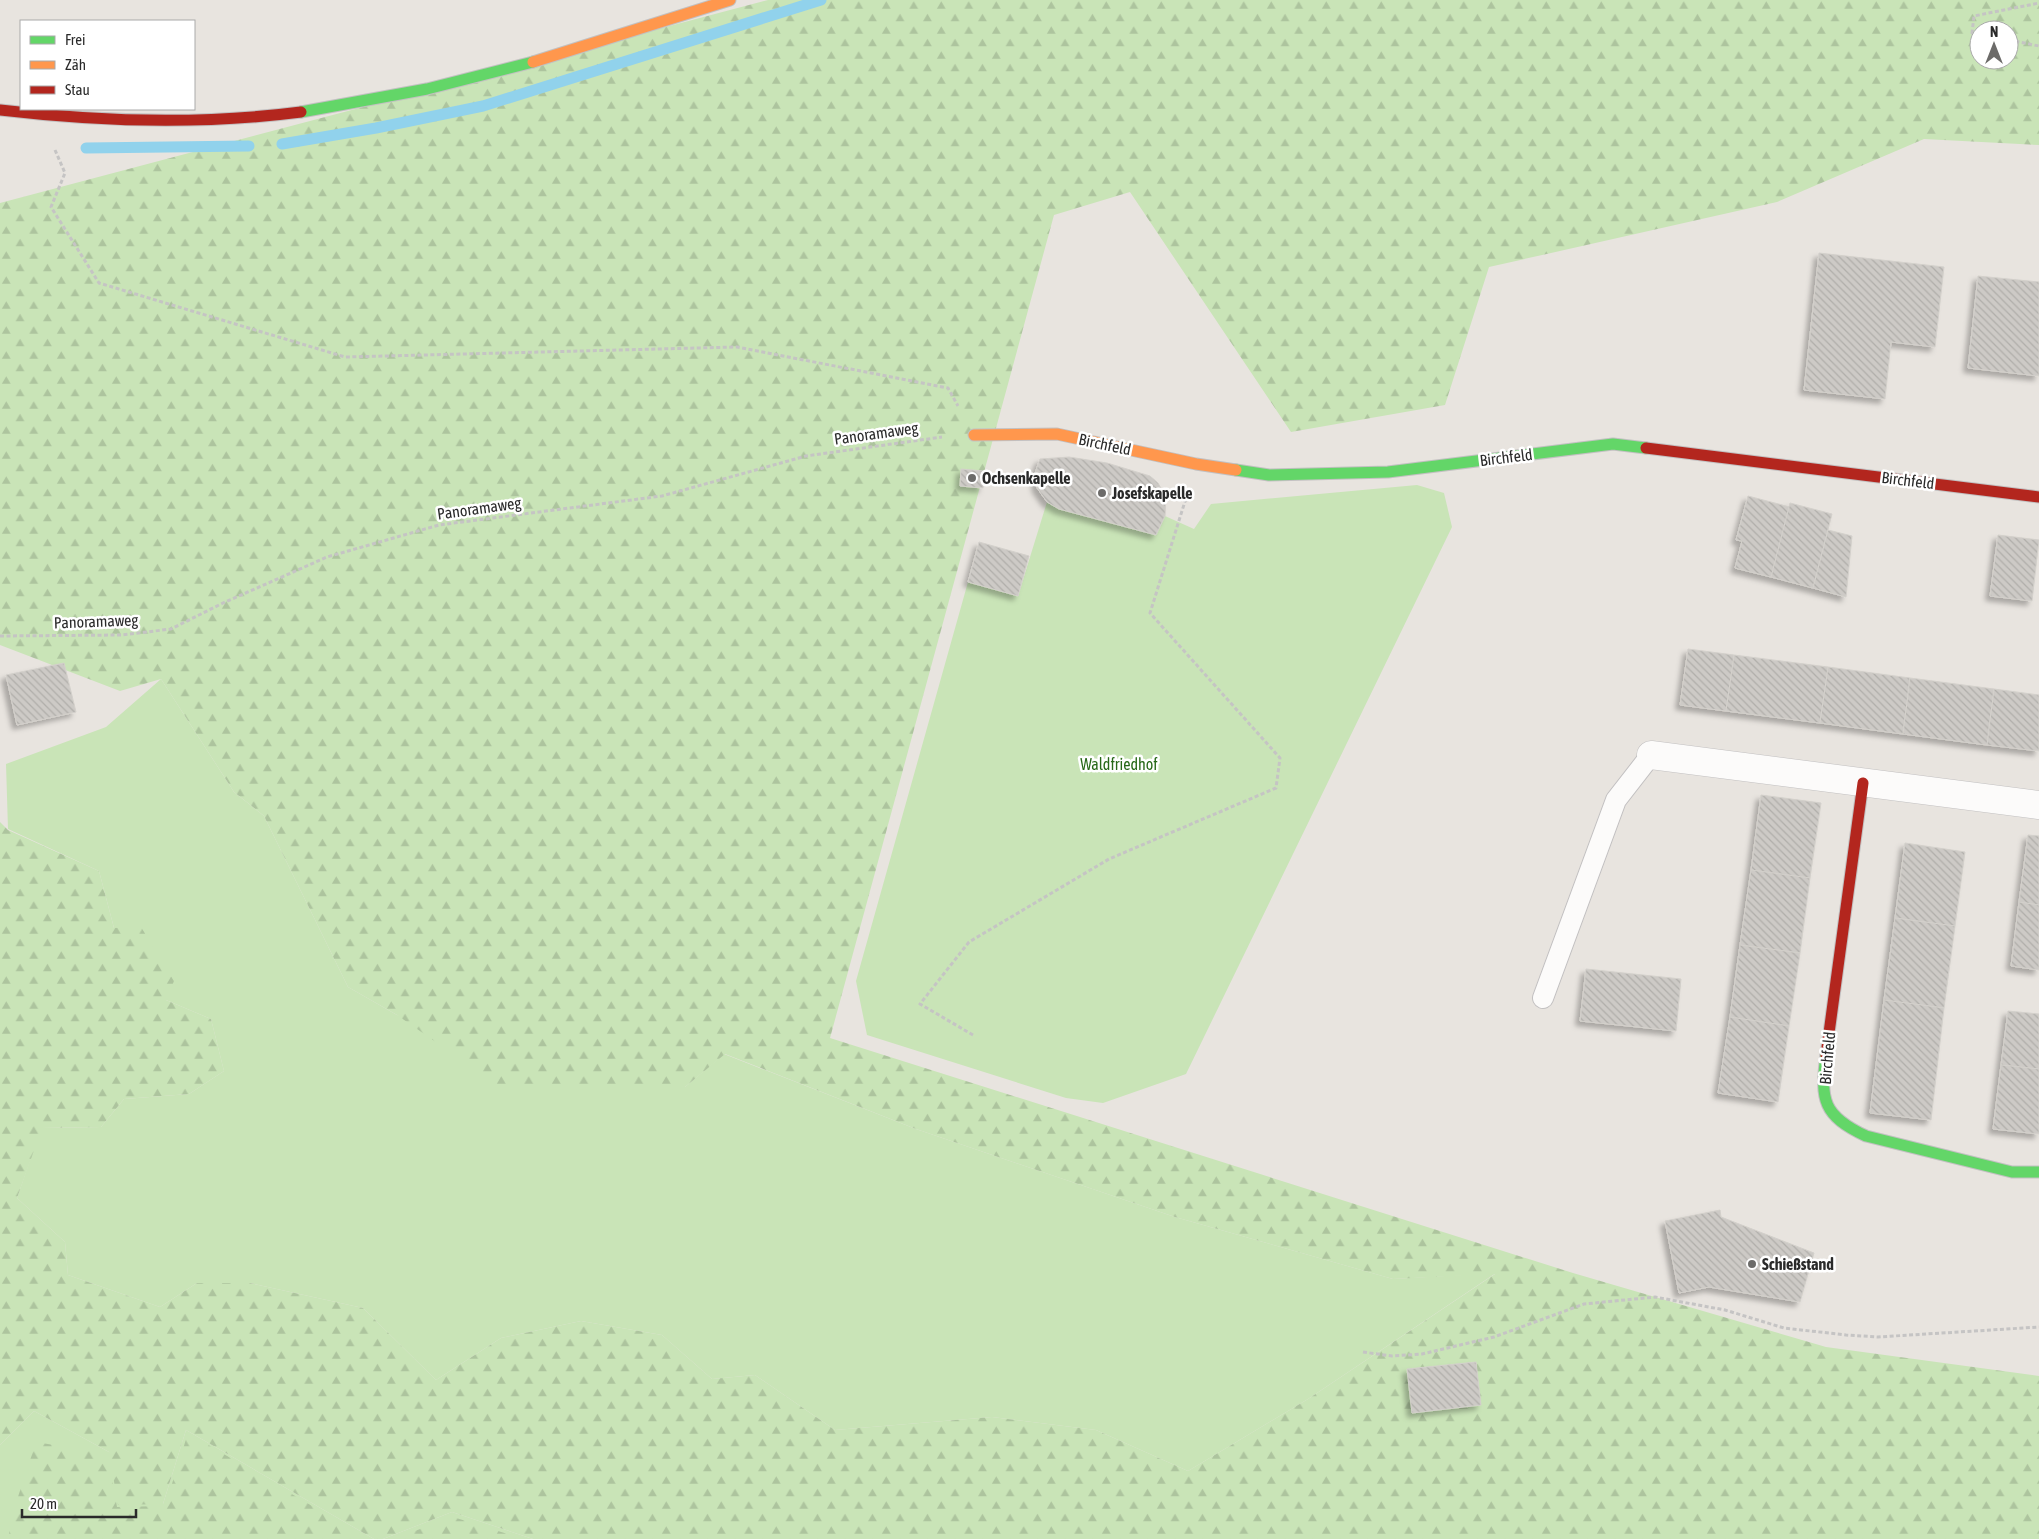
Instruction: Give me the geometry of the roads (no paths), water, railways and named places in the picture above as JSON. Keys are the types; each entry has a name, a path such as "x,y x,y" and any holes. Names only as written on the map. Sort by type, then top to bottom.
{"street":[{"path":"0,110 42,115 184,121 252,118 320,109 451,84 528,63 730,0"},
{"name":"Birchfeld","path":"974,435 1057,434 1196,464 1269,474 1388,472 1613,444 2039,497"},
{"path":"1651,755 2039,805"},
{"name":"Birchfeld","path":"1862,783 1824,1071 1824,1089 1827,1104 1834,1118 1846,1127 1866,1136 2012,1172 2039,1172"}],"lane":[{"path":"1544,998 1616,800 1651,755"}],"waterway":[{"path":"282,144 376,128 483,106 821,0"},
{"path":"86,148 249,146"}],"place":[{"name":"Ochsenkapelle","path":"972,478"},
{"name":"Josefskapelle","path":"1102,493"},
{"name":"Schießstand","path":"1752,1264"}],"park label":[{"name":"Waldfriedhof","path":"1119,764"}]}
